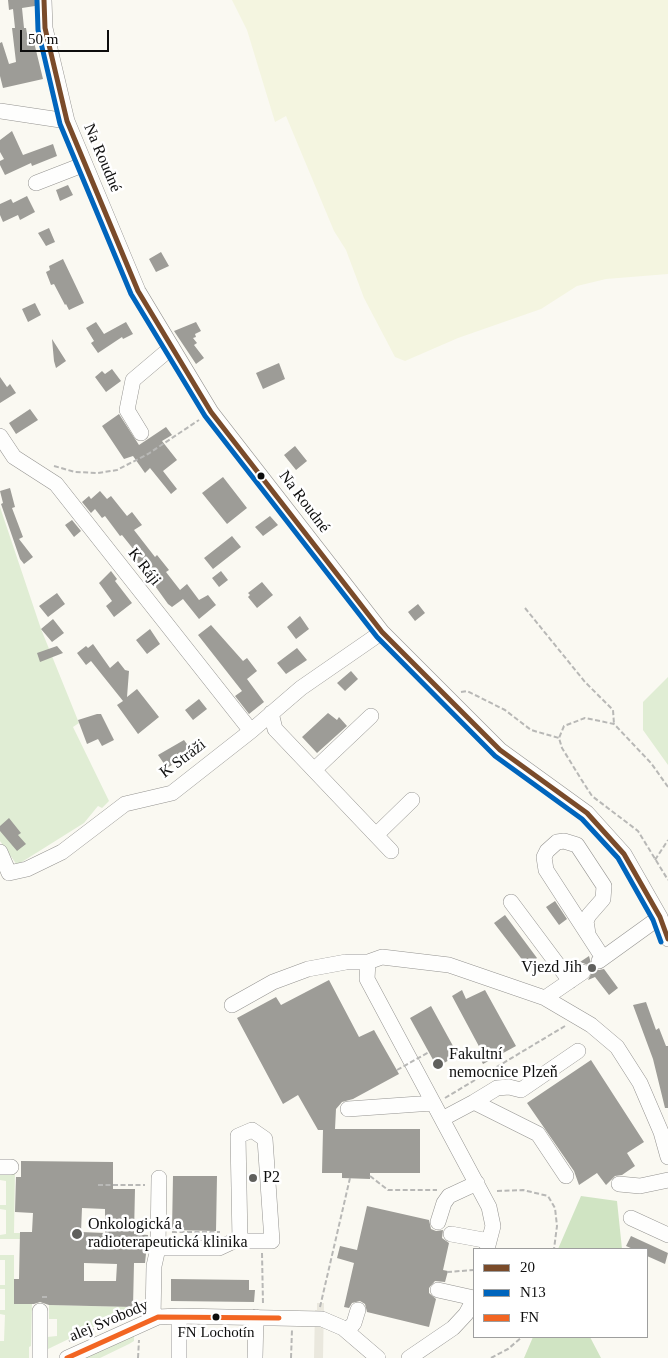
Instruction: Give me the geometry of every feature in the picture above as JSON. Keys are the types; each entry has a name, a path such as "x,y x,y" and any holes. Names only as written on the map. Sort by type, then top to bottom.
{"street":[{"name":"Na Roudné","path":"44,0 45,28 68,121 85,164 138,291 211,412 382,632 500,750 587,812 624,854 660,917 668,938"},
{"path":"0,111 68,121"},
{"path":"36,183 85,164"},
{"path":"141,432 127,410 133,380 172,347"},
{"name":"K Ráji","path":"0,436 14,457 56,484 251,731"},
{"name":"K Stráži","path":"0,852 9,872 27,869 62,852 126,804 172,792 251,731 301,688 382,632"},
{"path":"272,713 275,730 391,851"},
{"path":"314,770 371,716"},
{"path":"376,835 412,800"},
{"path":"588,934 586,921 603,900 604,886 582,850 577,845 564,840 551,846 544,857 544,864 588,934 601,959 660,917"},
{"path":"511,902 570,981"},
{"path":"569,905 580,911 594,910"},
{"path":"232,1005 272,982 308,969 346,962 368,962 382,956 449,965 545,998 578,1018 617,1047 640,1083 661,1132 668,1157"},
{"path":"368,962 367,979 489,1206 493,1226 488,1245 451,1234"},
{"path":"545,998 583,972"},
{"path":"442,1119 497,1088 509,1087 521,1090 578,1051"},
{"path":"474,1102 538,1134 566,1176"},
{"path":"348,1109 433,1103"},
{"path":"158,1248 220,1248 234,1241 240,1241 272,1241 265,1139 252,1130 238,1136 240,1241"},
{"path":"619,1184 640,1186 668,1180"},
{"path":"153,1181 159,1230 154,1266 153,1319"},
{"path":"438,1222 449,1196 476,1183"},
{"path":"631,1218 668,1234"},
{"path":"438,1290 473,1299"},
{"path":"409,1358 453,1328 466,1314 473,1301"},
{"path":"347,1331 354,1323 358,1310"},
{"path":"40,1311 40,1358"},
{"path":"255,1358 259,1313"},
{"name":"alej Svobody","path":"67,1358 153,1319 179,1316 259,1313 322,1319 332,1322 347,1331 378,1358"},
{"path":"179,1316 179,1358"}],"path":[{"path":"27,465 47,464 75,472 98,473 117,470 148,454 211,412"},
{"path":"525,608 585,682 613,710 614,724"},
{"path":"443,693 467,691 505,710 531,730 558,738"},
{"path":"668,787 651,763 614,724 585,718 564,726 558,738 562,748 592,796 638,831 668,880"},
{"path":"656,860 668,840"},
{"path":"433,1103 442,1100 578,1018"},
{"path":"397,1070 429,1052"},
{"path":"317,1310 320,1310 350,1178"},
{"path":"98,1184 153,1181"},
{"path":"484,1197 494,1191 523,1190 548,1196 555,1208 554,1248"},
{"path":"159,1230 227,1232"},
{"path":"259,1313 262,1241"},
{"path":"447,1272 473,1270"},
{"path":"291,1358 292,1326"},
{"path":"492,1358 508,1349 521,1338"}],"green space":[{"path":"232,0 668,0 668,274 606,279 577,286 541,309 458,338 405,361 395,357 364,298 346,250 334,231 286,116 275,122 247,30"},
{"path":"0,507 41,629 79,723 73,727 109,801 102,808 98,806 84,823 17,865 0,841"},
{"path":"668,677 668,765 643,730 643,702"},
{"path":"15,1171 14,1233 20,1233 20,1239 0,1239 0,1235 6,1234 6,1210 0,1209 0,1205 6,1205 6,1181 0,1180 0,1172"},
{"path":"581,1196 617,1201 622,1248 558,1248"},
{"path":"0,1255 14,1255 14,1304 32,1304 29,1358 0,1358 0,1341 4,1341 5,1315 0,1314 0,1310 5,1310 5,1289 0,1289 0,1285 5,1285 5,1260 0,1260"},
{"path":"133,1304 143,1304 141,1312 135,1316 124,1320 114,1317 46,1350 47,1337 57,1336 57,1319 49,1319 49,1305 133,1307"},
{"path":"134,1332 134,1341 129,1344 100,1358 81,1358"},
{"path":"533,1338 591,1338 601,1358 524,1358"}],"shaded area":[{"path":"317,1303 324,1303 323,1358 314,1358 315,1310 317,1310"}],"building":[{"path":"8,0 35,0 35,6 22,8 24,28 26,28 28,39 33,38 43,79 3,88 0,76 0,43 2,42 9,64 16,62 12,28 15,28 13,9 9,10"},
{"path":"12,131 23,155 53,144 57,156 32,166 31,163 5,175 0,165 0,161 4,159 0,152 0,140"},
{"path":"68,185 73,195 60,201 56,190"},
{"path":"27,196 35,212 20,220 18,215 3,222 0,215 0,204 11,199 13,203"},
{"path":"49,228 55,242 46,246 38,233"},
{"path":"161,252 169,266 156,272 149,259"},
{"path":"63,259 84,303 69,310 54,284 51,285 46,272 50,270 49,266"},
{"path":"35,303 41,315 28,322 22,309"},
{"path":"96,322 104,334 126,322 133,334 123,339 122,337 98,353 91,343 94,341 86,328"},
{"path":"196,322 201,331 195,334 196,337 193,338 197,343 194,345 204,358 196,364 174,331"},
{"path":"52,339 66,361 56,368 54,361"},
{"path":"279,363 285,379 263,389 256,373"},
{"path":"112,369 121,381 106,392 95,377 102,371 105,374"},
{"path":"0,377 7,387 10,384 16,393 0,403"},
{"path":"30,409 38,420 16,434 9,423"},
{"path":"119,414 139,445 166,427 172,435 162,441 177,460 163,471 177,489 171,494 150,468 145,473 133,456 124,459 102,426"},
{"path":"295,446 307,461 296,470 284,455"},
{"path":"223,477 247,508 227,524 202,493"},
{"path":"10,488 15,507 12,508 23,537 19,539 33,557 24,564 20,559 1,504 3,503 0,491"},
{"path":"100,491 107,499 111,496 127,516 132,512 142,525 134,530 155,557 157,555 169,570 166,572 180,590 187,584 199,600 208,595 216,605 199,619 183,599 172,607 168,604 140,565 138,566 128,555 134,550 122,535 120,536 105,516 102,518 95,509 91,513 82,502 89,496 91,499"},
{"path":"270,516 278,525 263,536 255,527"},
{"path":"72,520 81,531 74,537 65,525"},
{"path":"232,536 241,547 213,569 204,558"},
{"path":"111,571 117,579 115,581 132,603 114,617 106,606 112,601 99,583"},
{"path":"221,571 228,580 219,587 212,578"},
{"path":"262,582 273,595 257,608 248,597 250,595 248,593"},
{"path":"57,593 65,604 48,617 39,606"},
{"path":"418,604 425,613 415,621 408,612"},
{"path":"300,616 309,629 296,639 287,627"},
{"path":"53,619 64,633 52,642 41,629"},
{"path":"211,625 243,661 247,658 257,671 247,679 264,702 249,714 235,696 242,691 198,635"},
{"path":"150,629 160,644 147,654 136,640"},
{"path":"93,644 110,668 118,661 125,670 129,671 127,697 137,689 159,717 138,734 117,705 123,701 91,661 86,665 77,653 86,646 88,648"},
{"path":"57,646 63,653 40,662 37,653"},
{"path":"297,648 307,660 286,674 277,663"},
{"path":"351,671 358,679 345,691 337,683"},
{"path":"199,699 207,709 193,720 185,710"},
{"path":"328,713 337,720 339,717 347,726 317,753 302,737"},
{"path":"101,714 114,740 102,746 98,739 87,744 78,720"},
{"path":"184,740 189,747 187,749 190,754 167,768 158,755"},
{"path":"9,818 21,833 18,835 26,844 17,851 0,831 0,826"},
{"path":"555,901 567,919 559,925 546,907"},
{"path":"505,915 537,958 527,966 494,923"},
{"path":"589,956 592,967 599,970 604,969 618,988 609,995 595,977 588,980 592,972 590,966 583,963 577,964"},
{"path":"329,980 359,1037 374,1030 399,1074 353,1099 342,1102 336,1109 335,1129 420,1129 420,1173 370,1173 370,1179 342,1178 342,1173 322,1173 323,1130 318,1130 298,1095 283,1104 237,1018 276,997 281,1005"},
{"path":"462,990 466,999 485,990 516,1046 483,1064 478,1054 482,1052 452,996"},
{"path":"646,1002 656,1030 659,1028 666,1046 668,1046 668,1108 665,1108 653,1059 633,1005"},
{"path":"431,1006 458,1055 437,1067 410,1018"},
{"path":"591,1060 644,1142 627,1153 635,1166 622,1175 615,1176 606,1185 597,1173 579,1185 574,1171 527,1103"},
{"name":"Onkologická a radioterapeutická klinika","path":"21,1161 113,1162 113,1189 135,1189 134,1234 148,1235 145,1263 134,1263 133,1307 49,1305 40,1302 34,1304 14,1304 14,1279 19,1279 20,1232 32,1232 33,1213 15,1212 16,1177 21,1177","holes":["82,1208 105,1209 105,1233 81,1232","84,1263 117,1264 116,1281 84,1281"]},
{"path":"173,1176 217,1176 216,1231 172,1230"},
{"path":"367,1206 429,1220 431,1229 436,1231 443,1230 442,1238 449,1243 443,1270 448,1271 445,1282 435,1281 429,1288 429,1293 436,1299 429,1327 367,1312 365,1304 360,1301 352,1303 349,1308 344,1307 354,1263 337,1258 340,1246 357,1250"},
{"path":"631,1236 668,1253 665,1264 648,1256 648,1248 631,1248 626,1246"},
{"path":"171,1279 249,1280 249,1290 255,1290 254,1302 171,1301"}],"transit line":[{"name":"N13","path":"37,0 38,30 60,124 131,294 205,416 377,637 495,756 582,819 618,858 653,920 661,942"},
{"name":"20","path":"44,0 45,28 67,121 138,291 211,412 382,632 500,750 587,813 624,854 660,917 668,939"},
{"name":"FN","path":"67,1358 158,1317 279,1318"}],"place":[{"name":"Vjezd Jih","path":"592,968"},
{"name":"Fakultní nemocnice Plzeň","path":"438,1064"},
{"name":"P2","path":"253,1178"},
{"name":"Onkologická a radioterapeutická klinika","path":"77,1234"},
{"name":"FN Lochotín","path":"216,1317"}]}
